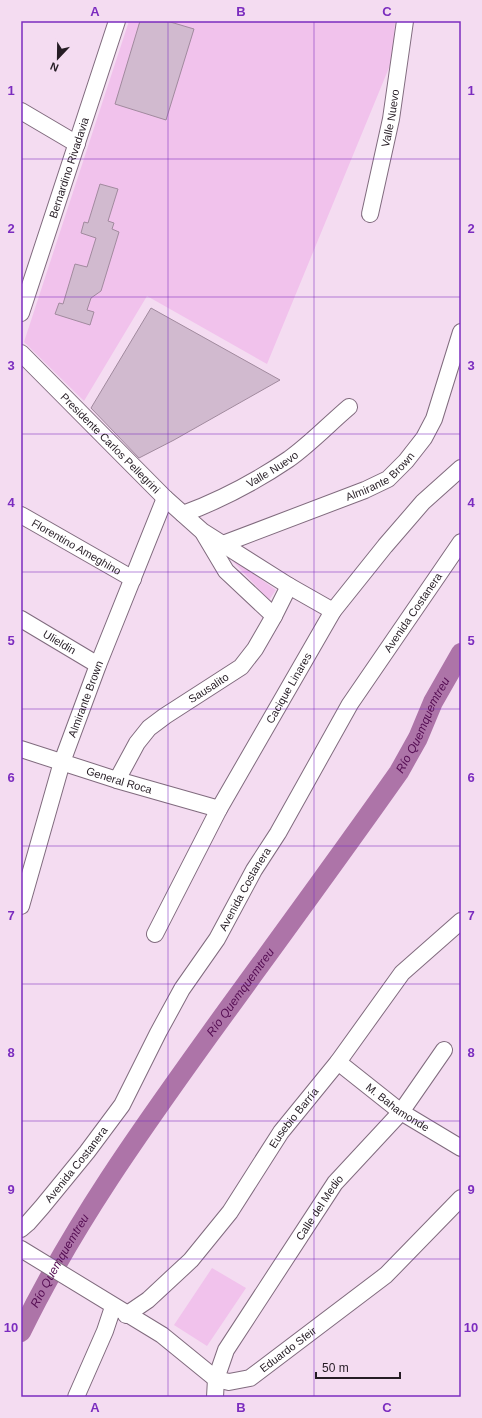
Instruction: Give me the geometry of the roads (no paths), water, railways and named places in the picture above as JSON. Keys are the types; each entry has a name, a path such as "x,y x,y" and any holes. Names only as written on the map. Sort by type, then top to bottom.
{"street":[{"name":"Bernardino Rivadavia","path":"21,313 117,21"},
{"name":"Valle Nuevo","path":"370,214 391,119 405,21"},
{"path":"21,111 77,144"},
{"name":"Almirante Brown","path":"223,544 365,490 388,479 406,461 424,438 434,419 460,340"},
{"name":"Presidente Carlos Pellegrini","path":"21,353 166,498 202,531 289,586 333,611"},
{"name":"Valle Nuevo","path":"183,514 205,506 284,462 349,407"},
{"name":"Cacique Linares","path":"155,934 218,809 333,611 385,546 423,502 461,468"},
{"name":"Almirante Brown","path":"21,906 62,762 98,665 166,498"},
{"name":"Florentino Ameghino","path":"21,514 133,579"},
{"name":"Presidente Carlos Pellegrini","path":"202,531 226,571 274,616"},
{"name":"Avenida Costanera","path":"21,1229 42,1207 87,1152 122,1105 182,989 217,939 254,870 278,833 350,704 461,542"},
{"name":"Sausalito","path":"117,780 137,742 149,728 241,667 255,649 289,586"},
{"name":"Ulieldin","path":"21,619 98,665"},
{"name":"General Roca","path":"21,749 117,780 218,809"},
{"name":"Eusebio Barría","path":"120,1311 148,1300 191,1260 230,1212 281,1132 338,1062 402,973 461,921"},
{"name":"Calle del Medio","path":"215,1397 216,1379 226,1350 335,1183 401,1112 444,1050"},
{"name":"M. Bahamonde","path":"338,1062 401,1112 461,1148"},
{"name":"Eduardo Sfeir","path":"216,1379 229,1382 250,1378 386,1275 461,1198"},
{"path":"21,1249 120,1311 162,1335 216,1379"},
{"path":"76,1397 105,1331 120,1311"}],"waterway":[{"name":"Río Quemquemtreu","path":"21,1332 41,1292 85,1216 109,1179 184,1070 399,772 418,738 433,702 461,653"}]}
